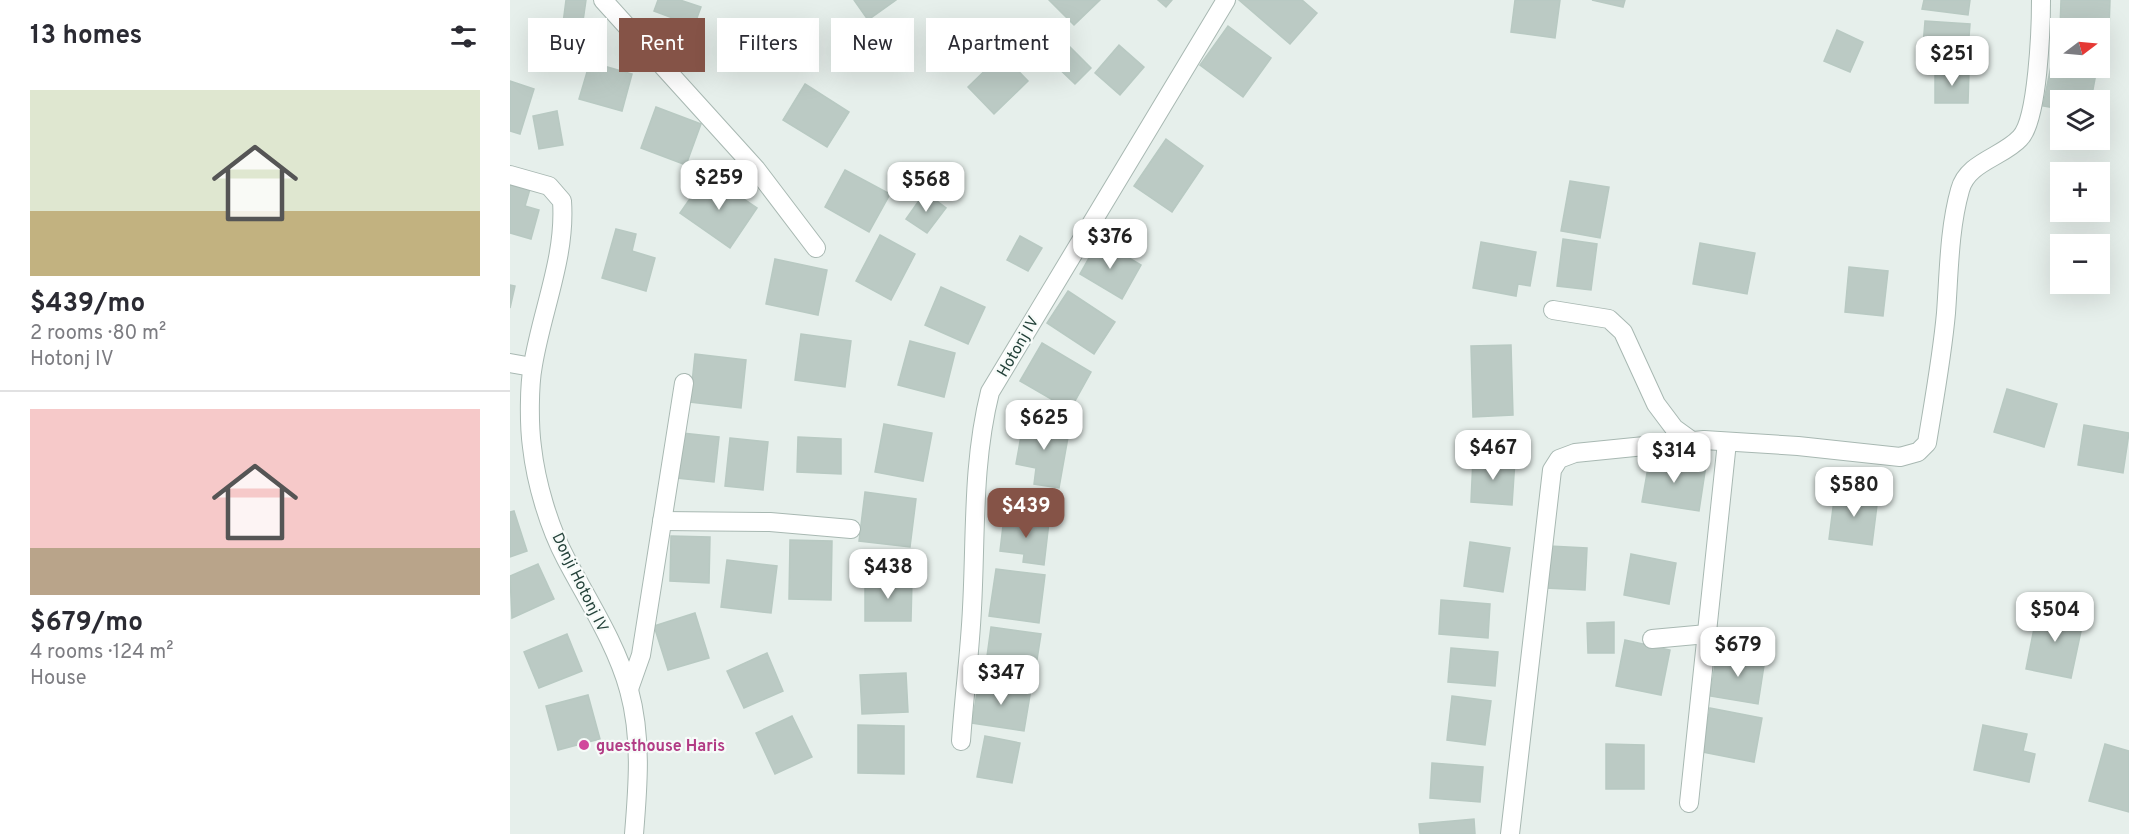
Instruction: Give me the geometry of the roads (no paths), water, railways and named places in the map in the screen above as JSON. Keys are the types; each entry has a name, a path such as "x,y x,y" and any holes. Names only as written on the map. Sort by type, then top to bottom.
{"street":[{"path":"603,0 756,169 816,248"},
{"name":"Hotonj IV","path":"961,741 972,609 974,489 981,429 990,392 1226,0"},
{"path":"1510,834 1552,470 1559,459 1575,453 1692,441 1900,457 1918,452 1927,443 1942,352 1955,215 1960,187 1972,171 2022,137 2030,118 2036,79 2041,0"},
{"name":"Donji Hotonj IV","path":"510,175 549,186 562,201 564,230 532,367 532,446 545,504 565,557 599,616 629,689 637,734 638,789 634,834"},
{"path":"1553,310 1610,319 1623,332 1656,404 1674,428 1692,441"},
{"path":"510,363 532,367"},
{"path":"629,689 642,655 684,383"},
{"path":"1689,803 1727,442"},
{"path":"662,521 770,522 851,529"},
{"path":"1652,639 1707,634"}],"place":[{"name":"guesthouse Haris","path":"584,745"}]}
